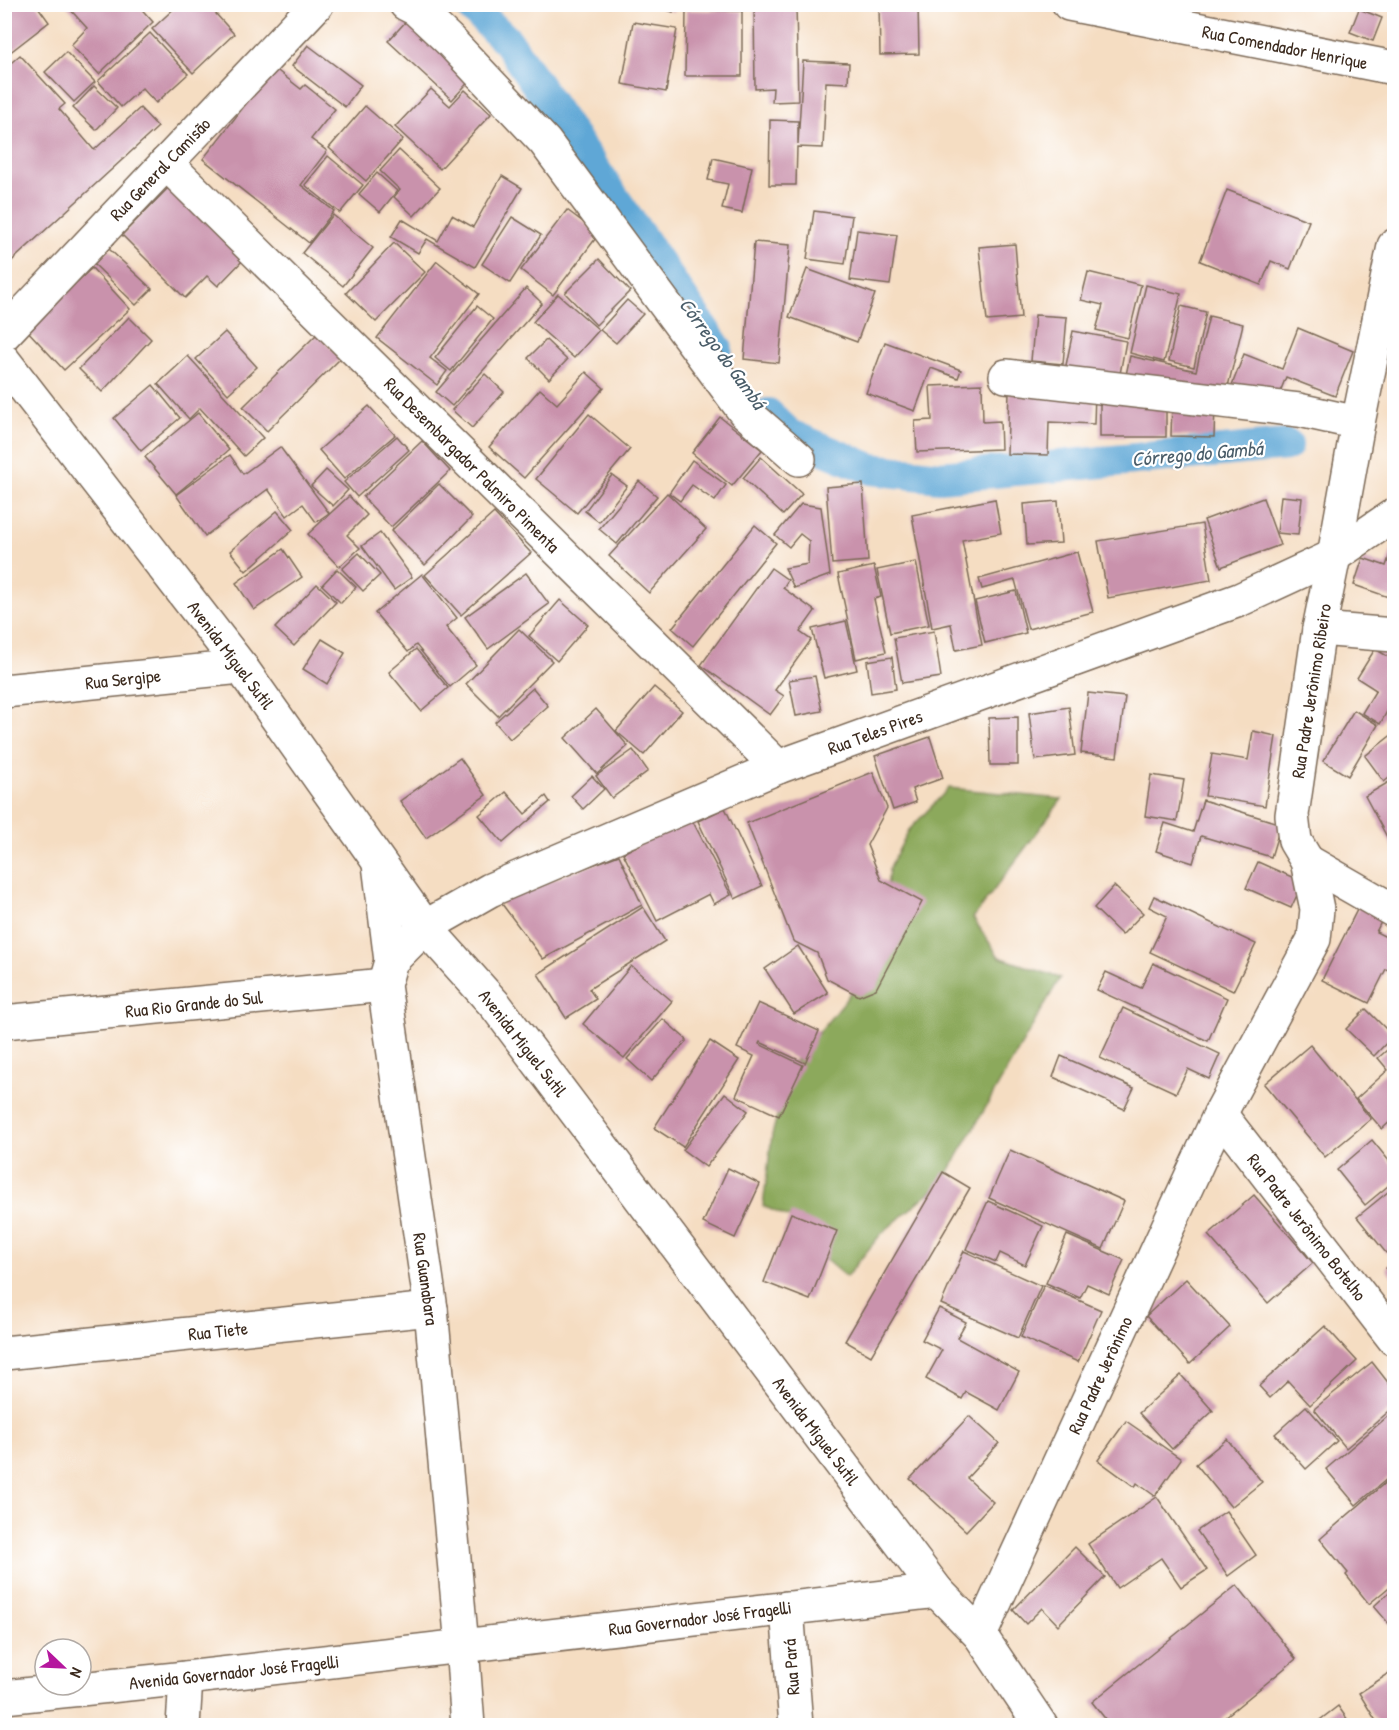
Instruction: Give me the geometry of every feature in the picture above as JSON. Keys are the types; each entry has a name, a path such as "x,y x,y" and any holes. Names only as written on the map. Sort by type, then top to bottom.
{"street":[{"name":"Rua General Camisão","path":"4,334 317,4"},
{"path":"406,4 416,9 449,40 545,142 744,411 799,459"},
{"name":"Rua Comendador Henrique","path":"1069,4 1395,68"},
{"name":"Rua Desembargador Palmiro Pimenta","path":"166,163 778,767"},
{"name":"Rua Padre Jerônimo Ribeiro","path":"1220,1114 1314,939 1317,909 1307,861 1295,841 1292,815 1320,628 1358,423 1395,246"},
{"name":"Avenida Miguel Sutil","path":"4,361 241,667 425,927 496,1006 937,1591 980,1635 1041,1725"},
{"path":"1006,376 1299,410 1358,423"},
{"path":"1334,556 1395,516"},
{"name":"Rua Teles Pires","path":"425,927 490,890 778,767 1239,600 1334,556"},
{"path":"1320,628 1395,635"},
{"name":"Rua Sergipe","path":"4,691 241,667"},
{"name":"Rua Guanabara","path":"378,860 388,973 431,1309 468,1725"},
{"path":"1307,861 1395,911"},
{"path":"388,973 425,927"},
{"name":"Rua Rio Grande do Sul","path":"4,1022 388,973"},
{"name":"Rua Padre Jerônimo Botelho","path":"1220,1114 1395,1339"},
{"name":"Rua Padre Jerônimo","path":"980,1635 1220,1114"},
{"name":"Rua Tiete","path":"4,1353 431,1309"},
{"name":"Rua Governador José Fragelli","path":"462,1646 937,1591"},
{"name":"Rua Pará","path":"787,1608 796,1725"},
{"name":"Avenida Governador José Fragelli","path":"4,1697 462,1646"},
{"path":"183,1725 186,1678"}],"green space":[{"path":"949,788 1062,799 973,918 999,957 1060,978 944,1180 881,1234 846,1277 814,1250 801,1223 763,1206 772,1135 790,1067 844,1002 881,947 889,869 909,830"}],"building":[{"path":"4,4 36,4 49,22 4,57"},
{"path":"69,4 137,4 153,22 99,74 71,45 87,28 67,6"},
{"path":"179,4 207,4 234,34 193,73 152,29"},
{"path":"650,4 675,4 673,12"},
{"path":"754,4 796,4 798,101 772,102 773,88 755,89"},
{"path":"879,4 918,4 919,54 880,55"},
{"path":"1359,9 1382,18 1373,41 1350,32"},
{"path":"686,10 742,11 742,76 685,76"},
{"path":"410,17 475,75 452,100 388,41"},
{"path":"633,22 677,29 666,92 622,84"},
{"path":"150,33 188,74 156,103 142,88 121,107 98,81"},
{"path":"308,45 361,85 345,107 292,66"},
{"path":"66,52 95,82 74,102 45,72"},
{"path":"20,55 65,104 59,109 94,150 140,108 158,127 4,268 4,104 7,102 4,100 4,69"},
{"path":"803,61 849,63 848,83 826,82 823,148 797,147 796,185 769,185 770,120 798,121 798,144"},
{"path":"274,68 301,89 305,85 335,109 311,139 327,151 301,185 334,211 309,243 203,159"},
{"path":"94,86 117,108 96,130 73,108"},
{"path":"431,89 450,106 465,90 491,114 440,169 395,127"},
{"path":"365,106 403,139 366,181 329,148"},
{"path":"399,150 440,188 414,216 394,197 400,190 380,171"},
{"path":"328,156 363,185 340,213 305,185"},
{"path":"713,158 752,167 742,213 722,209 728,184 708,180"},
{"path":"377,173 397,191 380,212 359,194"},
{"path":"502,176 522,188 475,267 427,239 418,253 391,237 402,219 438,241 452,215 473,227"},
{"path":"171,185 245,258 218,286 207,276 185,298 122,235"},
{"path":"1227,190 1309,221 1290,269 1271,261 1261,285 1200,261"},
{"path":"567,210 599,234 553,295 521,270"},
{"path":"814,211 852,216 845,264 807,259"},
{"path":"333,215 373,248 343,286 302,253"},
{"path":"512,217 541,235 510,283 482,264"},
{"path":"857,230 897,235 890,285 850,280"},
{"path":"754,242 790,245 779,363 744,359"},
{"path":"394,243 425,272 376,322 346,293"},
{"path":"1015,244 1021,318 987,321 979,247"},
{"path":"109,249 152,289 136,305 94,264"},
{"path":"599,259 630,291 596,325 565,293"},
{"path":"437,261 479,294 430,358 447,371 437,385 377,338"},
{"path":"92,268 130,309 64,370 26,329"},
{"path":"807,269 875,294 857,342 789,317"},
{"path":"1088,272 1141,285 1128,338 1096,330 1103,305 1081,300"},
{"path":"1146,285 1181,294 1164,362 1130,353"},
{"path":"526,288 542,303 452,406 436,392"},
{"path":"558,294 599,330 574,358 533,322"},
{"path":"627,300 643,314 616,343 600,330"},
{"path":"477,306 493,319 451,371 435,358"},
{"path":"1181,306 1206,312 1194,367 1169,361"},
{"path":"1035,315 1067,317 1063,364 1031,361"},
{"path":"1209,316 1243,324 1225,399 1126,375 1130,356 1196,371"},
{"path":"129,317 151,339 102,392 79,369"},
{"path":"1298,328 1353,351 1335,396 1286,377 1276,402 1232,385 1244,354 1282,369"},
{"path":"1073,331 1126,341 1118,385 1064,375"},
{"path":"225,332 257,367 228,394 196,359"},
{"path":"317,334 341,358 267,431 243,407"},
{"path":"546,340 567,360 549,379 528,358"},
{"path":"885,342 961,370 958,378 931,368 915,411 866,393"},
{"path":"188,356 263,438 244,456 200,408 189,419 158,384"},
{"path":"586,372 604,388 524,478 489,447 540,389 557,404"},
{"path":"485,374 504,392 472,428 452,410"},
{"path":"982,384 983,422 1000,421 1001,449 917,452 915,421 932,420 930,386"},
{"path":"153,385 180,418 141,451 114,418"},
{"path":"1009,391 1095,393 1094,424 1049,422 1048,455 1007,454"},
{"path":"1100,398 1166,398 1166,437 1100,437"},
{"path":"1172,402 1215,403 1214,437 1171,436"},
{"path":"369,406 395,435 344,479 319,450"},
{"path":"198,413 229,450 176,494 145,457"},
{"path":"589,414 630,449 577,513 536,479"},
{"path":"720,417 762,450 732,486 692,453"},
{"path":"397,436 409,450 357,497 344,482"},
{"path":"422,441 450,471 391,527 363,497"},
{"path":"280,447 329,513 316,522 303,504 287,516 268,489 205,536 176,495 230,455 243,474"},
{"path":"761,457 802,494 783,515 743,478"},
{"path":"692,460 726,485 715,501 692,485 680,501 669,493"},
{"path":"326,470 348,490 333,506 311,486"},
{"path":"612,475 627,486 599,522 585,511"},
{"path":"639,481 657,496 617,544 599,529"},
{"path":"439,484 472,517 425,565 391,531"},
{"path":"863,484 868,561 832,564 826,487"},
{"path":"667,493 706,529 649,593 609,556"},
{"path":"349,496 367,515 347,535 360,548 339,567 308,534"},
{"path":"1281,496 1302,498 1298,535 1277,533"},
{"path":"1263,498 1280,545 1221,567 1204,520"},
{"path":"995,499 1001,533 962,540 982,645 956,650 951,624 932,628 912,515"},
{"path":"1058,501 1061,543 1027,545 1024,504"},
{"path":"801,504 821,507 830,575 794,588 785,568 808,564 809,541 800,534 789,547 775,535"},
{"path":"277,511 293,530 246,571 230,551"},
{"path":"494,513 531,553 461,615 425,575"},
{"path":"1202,524 1211,580 1108,598 1098,541"},
{"path":"755,525 776,543 693,646 672,628"},
{"path":"380,533 412,577 394,590 362,546"},
{"path":"1394,543 1394,599 1354,585 1363,558 1386,566"},
{"path":"283,549 302,577 254,610 236,583"},
{"path":"1077,552 1093,612 1028,629 1015,580 982,589 979,579"},
{"path":"359,553 380,575 363,591 342,569"},
{"path":"916,562 929,625 890,633 877,570"},
{"path":"874,566 881,597 874,599 886,652 856,659 838,574"},
{"path":"771,568 788,580 783,588 815,611 800,632 811,640 775,690 784,696 770,715 701,665"},
{"path":"337,569 356,587 341,603 322,585"},
{"path":"526,573 549,604 488,649 465,617"},
{"path":"422,574 457,618 446,627 476,665 450,687 416,645 408,652 375,613"},
{"path":"317,584 336,602 294,646 275,628"},
{"path":"1016,591 1026,633 985,643 975,601"},
{"path":"560,600 588,625 557,661 529,636"},
{"path":"846,621 857,670 824,678 812,629"},
{"path":"519,629 552,661 498,716 466,684"},
{"path":"934,631 941,677 902,683 894,638"},
{"path":"322,639 345,653 327,684 303,669"},
{"path":"416,649 448,688 421,711 389,672"},
{"path":"1375,649 1394,660 1394,699 1380,724 1362,713 1376,690 1357,678"},
{"path":"892,657 896,689 871,693 867,661"},
{"path":"815,676 822,711 796,716 789,680"},
{"path":"654,687 682,711 644,755 616,731"},
{"path":"533,688 548,706 510,739 495,722"},
{"path":"1088,693 1125,697 1117,757 1081,753"},
{"path":"1069,707 1075,755 1035,760 1029,713"},
{"path":"596,709 628,746 597,774 565,738"},
{"path":"1354,710 1378,725 1348,776 1323,761"},
{"path":"1018,717 1018,765 990,765 989,718"},
{"path":"1253,731 1276,736 1265,806 1205,796 1212,754 1248,760"},
{"path":"1394,733 1394,774 1384,782 1365,756"},
{"path":"930,737 943,778 912,789 916,802 893,810 875,756"},
{"path":"633,750 648,771 612,798 596,776"},
{"path":"460,758 486,795 426,838 400,801"},
{"path":"873,772 887,808 867,845 881,880 922,902 876,989 859,996 827,979 817,953 793,941 747,823"},
{"path":"1151,775 1184,780 1177,821 1145,816"},
{"path":"592,776 604,789 583,809 571,796"},
{"path":"1394,779 1394,850 1365,796"},
{"path":"506,792 525,814 546,796 550,802 503,843 479,815"},
{"path":"1203,800 1281,824 1271,857 1201,836 1193,863 1156,851 1165,823 1193,832"},
{"path":"725,808 762,886 735,899 698,821"},
{"path":"691,818 731,895 714,904 709,894 657,921 623,853"},
{"path":"619,855 642,905 543,959 499,900"},
{"path":"1258,862 1303,882 1291,908 1246,888"},
{"path":"1114,886 1143,913 1122,935 1094,908"},
{"path":"1154,896 1256,944 1233,991 1150,952 1167,916 1149,907"},
{"path":"1360,904 1384,916 1376,932 1394,941 1394,974 1386,969 1369,1003 1322,980"},
{"path":"643,907 665,941 589,989 596,999 566,1018 538,974"},
{"path":"798,946 828,993 794,1014 765,969"},
{"path":"1153,963 1227,998 1208,1041 1097,990 1106,972 1141,988"},
{"path":"631,966 672,1001 624,1058 583,1024"},
{"path":"758,1003 819,1031 805,1063 760,1042 759,1044 803,1065 779,1116 736,1096 754,1056 737,1048"},
{"path":"1123,1008 1220,1054 1209,1079 1188,1069 1176,1093 1100,1058"},
{"path":"1366,1009 1393,1036 1374,1056 1346,1029"},
{"path":"663,1019 687,1040 651,1081 627,1059"},
{"path":"710,1041 739,1060 683,1147 654,1128"},
{"path":"1394,1044 1394,1118 1382,1129 1356,1099 1388,1070 1378,1058"},
{"path":"1310,1045 1371,1119 1325,1157 1264,1084"},
{"path":"1061,1056 1134,1088 1124,1109 1053,1077"},
{"path":"725,1093 748,1111 706,1167 683,1150"},
{"path":"1372,1140 1394,1167 1394,1181 1365,1205 1337,1170"},
{"path":"1010,1150 1124,1201 1103,1249 989,1198"},
{"path":"728,1168 760,1184 735,1238 703,1223"},
{"path":"943,1172 970,1188 871,1356 845,1341"},
{"path":"1394,1187 1394,1246 1386,1253 1357,1217"},
{"path":"1254,1195 1313,1263 1268,1303 1208,1235"},
{"path":"988,1201 1043,1226 1025,1265 1000,1253 996,1262 966,1249"},
{"path":"791,1213 837,1231 810,1300 764,1282"},
{"path":"1067,1235 1124,1260 1109,1294 1087,1284 1080,1298 1046,1283"},
{"path":"964,1251 1041,1286 1018,1338 941,1304"},
{"path":"1394,1261 1394,1279 1386,1268"},
{"path":"1186,1279 1230,1327 1190,1364 1146,1316"},
{"path":"1044,1285 1101,1310 1078,1362 1021,1337"},
{"path":"939,1308 966,1322 957,1338 1019,1372 999,1410 966,1392 962,1399 926,1379 942,1350 922,1340"},
{"path":"1325,1326 1357,1361 1310,1405 1288,1381 1270,1398 1259,1386"},
{"path":"1372,1362 1394,1390 1394,1407 1346,1448 1314,1409"},
{"path":"1181,1375 1213,1411 1172,1449 1139,1413"},
{"path":"1306,1406 1337,1441 1306,1469 1275,1434"},
{"path":"1394,1411 1394,1473 1356,1505 1326,1469"},
{"path":"969,1416 999,1443 967,1478 993,1502 966,1531 910,1479"},
{"path":"1126,1421 1181,1459 1155,1496 1137,1483 1135,1487 1098,1460"},
{"path":"1227,1439 1262,1482 1231,1507 1196,1464"},
{"path":"1394,1475 1394,1583 1369,1604 1346,1575 1348,1573 1320,1539"},
{"path":"1157,1497 1207,1570 1181,1587 1161,1558 1117,1588 1088,1544"},
{"path":"1226,1511 1256,1555 1228,1576 1197,1531"},
{"path":"1075,1547 1105,1577 1058,1625 1042,1608 1026,1624 1013,1610"},
{"path":"1237,1585 1296,1659 1214,1726 1111,1726 1092,1702"},
{"path":"1394,1588 1394,1619 1389,1624 1374,1606"},
{"path":"1391,1672 1394,1678 1394,1726 1379,1726 1359,1693"},
{"path":"1338,1706 1352,1726 1312,1726"}],"waterway":[{"name":"Córrego do Gambá","path":"468,4 507,41 717,349"},
{"name":"Córrego do Gambá","path":"768,414 790,435 871,469 940,477 1287,445"}]}
